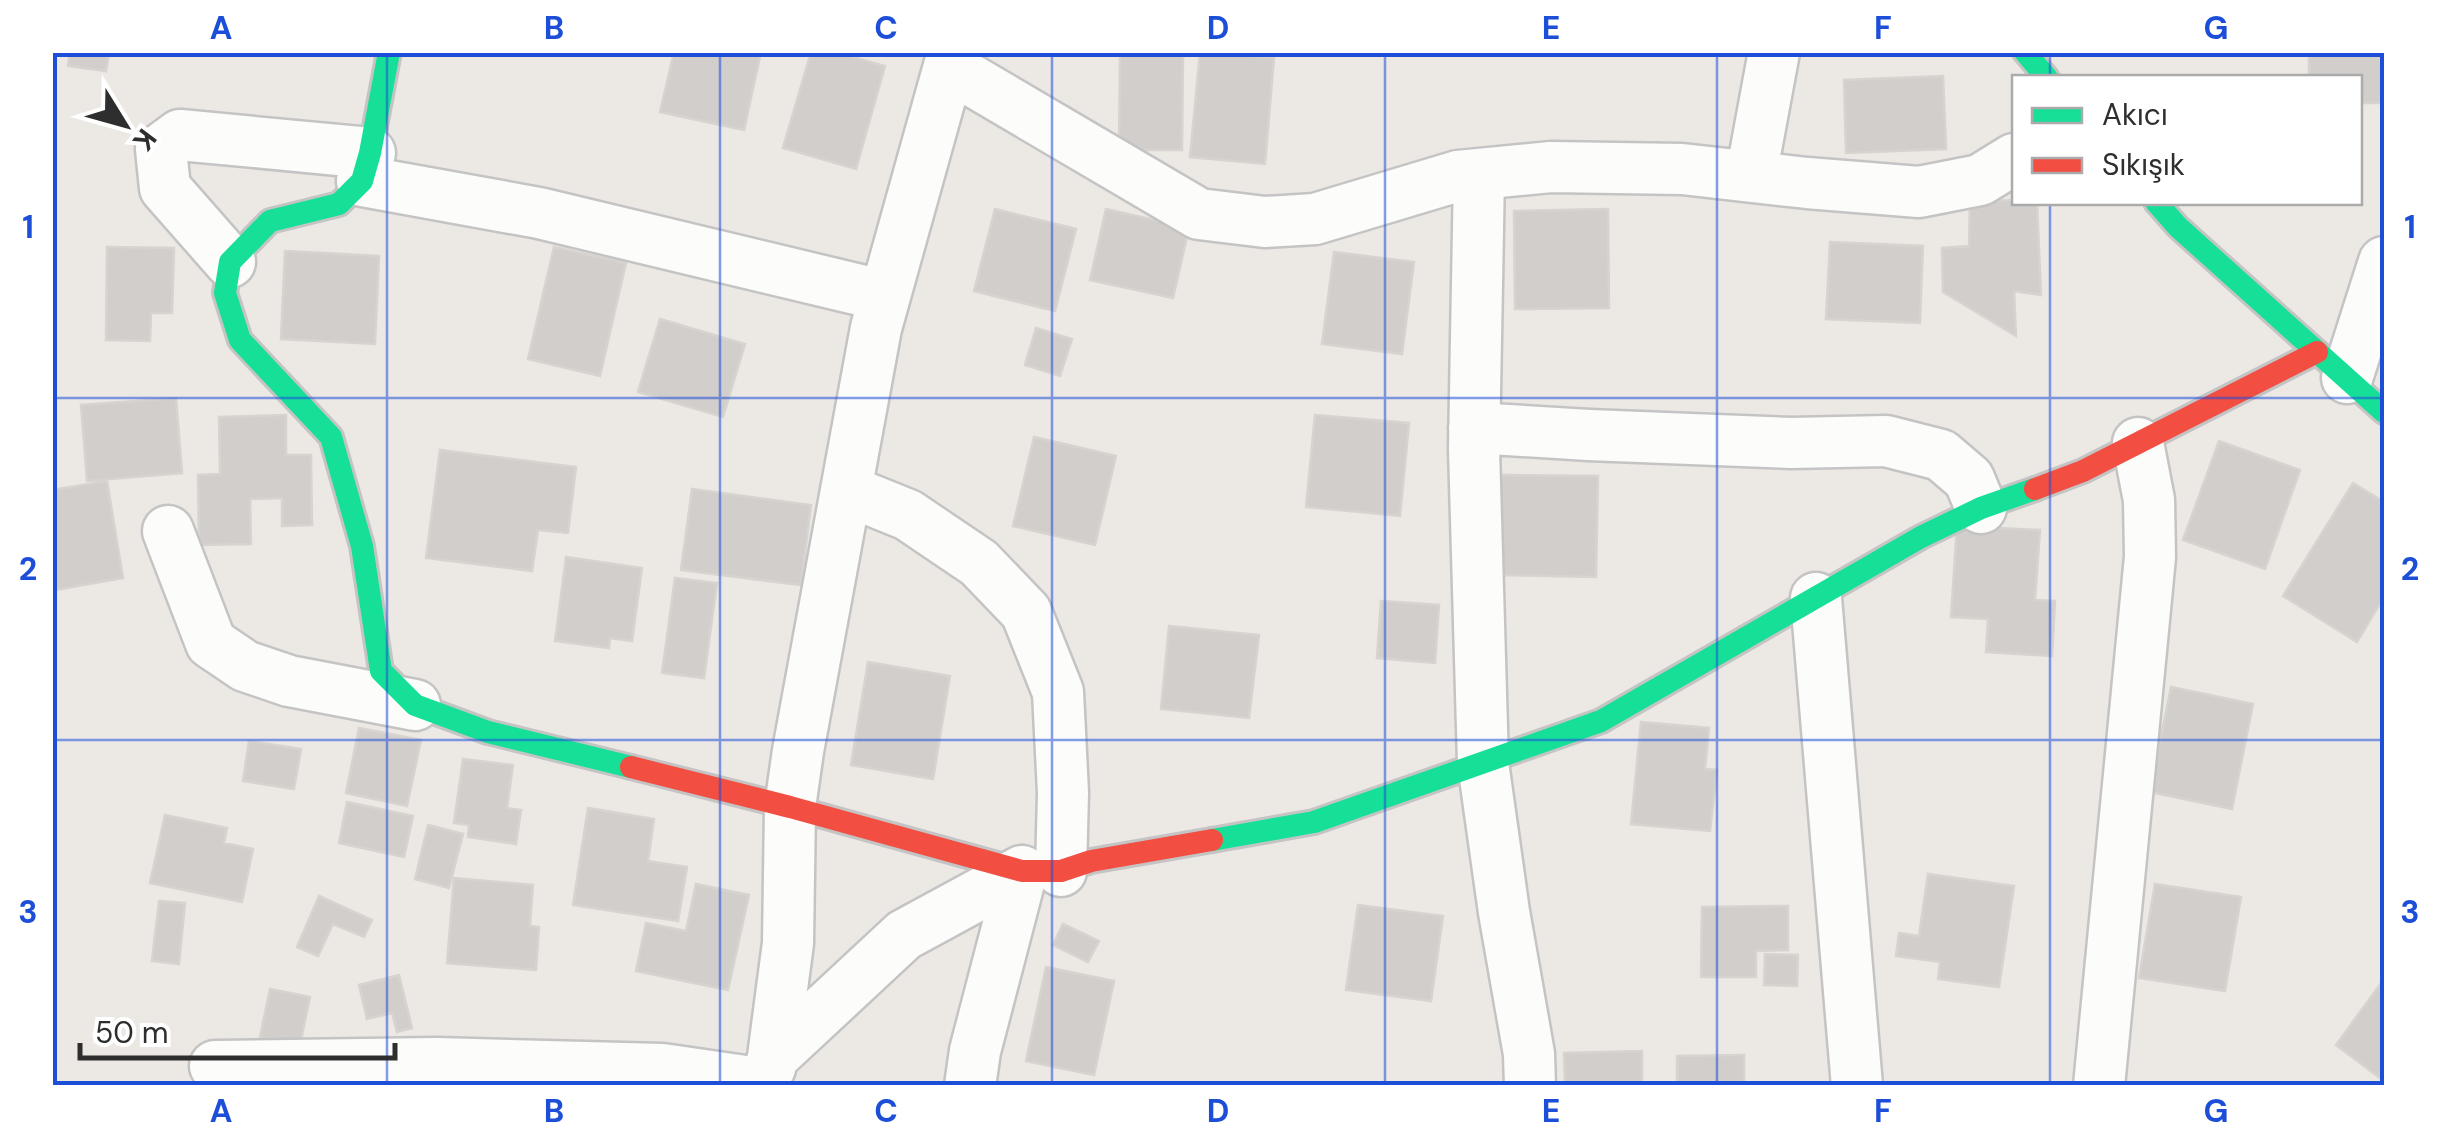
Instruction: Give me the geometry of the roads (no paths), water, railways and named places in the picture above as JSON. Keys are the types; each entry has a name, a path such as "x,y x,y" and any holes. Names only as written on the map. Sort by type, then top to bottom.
{"street":[{"path":"389,52 366,167 339,204 270,221 230,262 225,293 240,340 331,436 362,546 381,671 415,705"},
{"path":"1751,176 1774,52"},
{"path":"2024,52 2043,75"},
{"path":"768,1076 788,942 790,807 798,751 876,328 951,60 1199,214 1265,222 1314,218 1458,176 1551,167 1682,169 1918,192 1980,180 2012,159"},
{"path":"230,262 165,188 160,149 180,135 366,167 885,296"},
{"path":"1479,174 1474,428 1483,763 1529,1054 1530,1086"},
{"path":"2159,205 2178,227 2384,412"},
{"path":"215,1066 437,1063 642,1068 768,1076 904,935 1042,871 1314,822 1601,721 1981,508 2084,471 2138,443 2332,365 2384,262"},
{"path":"1474,428 1772,442 1886,441 1940,455 1969,479 1981,508"},
{"path":"2099,1086 2150,557 2150,500 2138,443"},
{"path":"846,490 908,515 979,563 1026,612 1058,692 1063,792 1042,871 975,1051 970,1086"},
{"path":"168,530 211,644 245,666 288,681 415,705 488,732 1042,871"},
{"path":"1816,598 1857,1086"}]}
